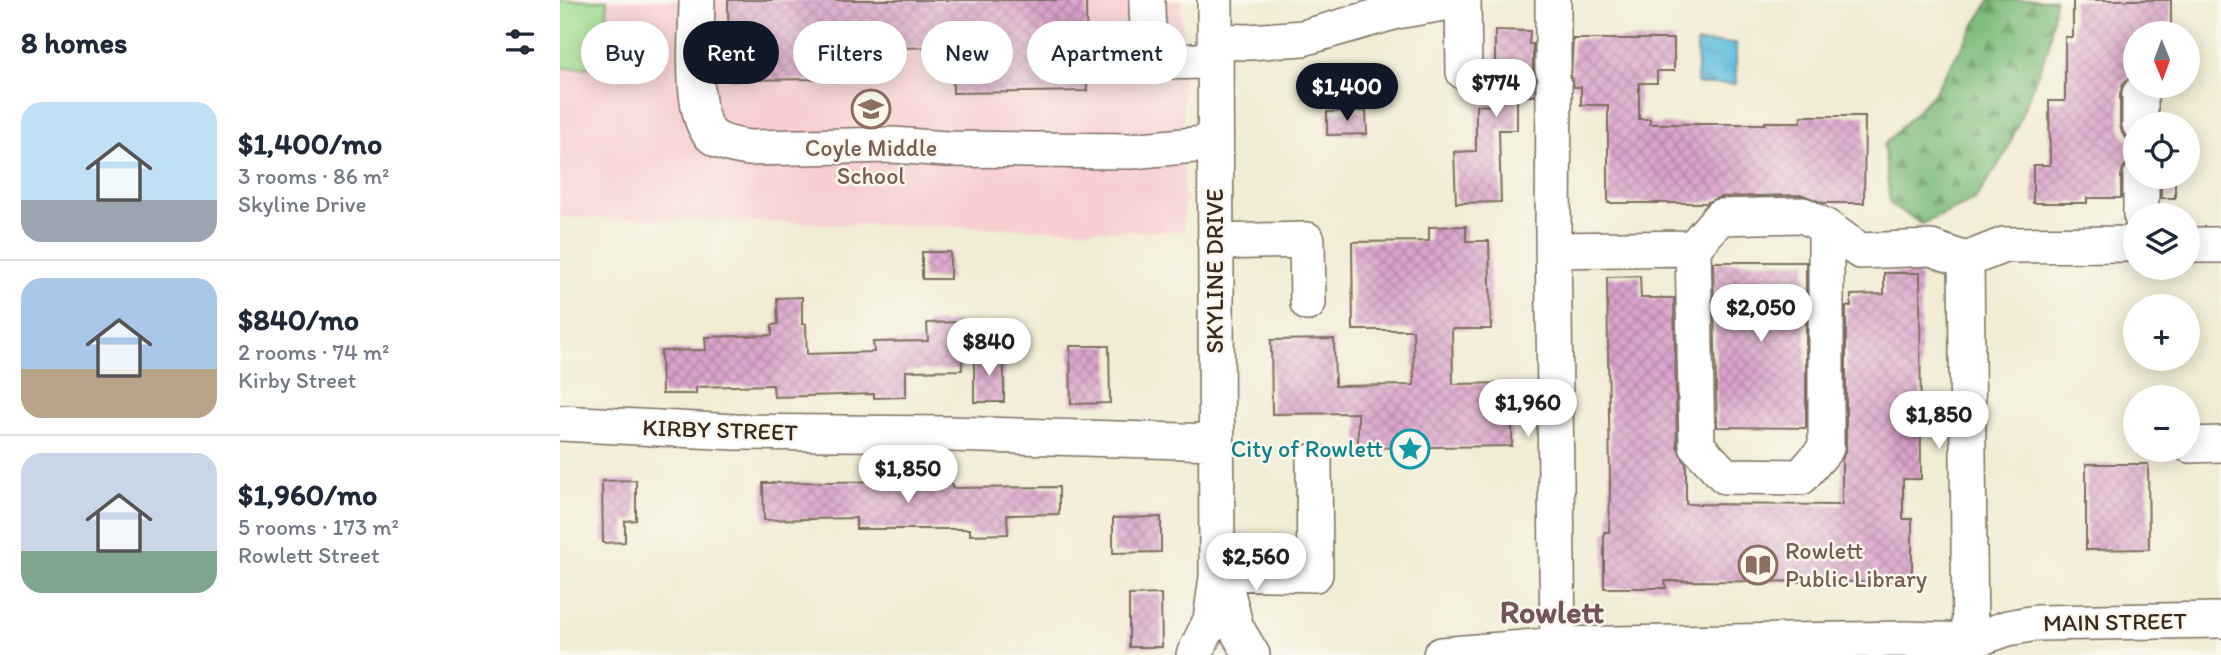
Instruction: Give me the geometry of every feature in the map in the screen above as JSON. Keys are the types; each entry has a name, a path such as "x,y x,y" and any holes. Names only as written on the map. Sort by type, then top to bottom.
{"street":[{"path":"697,0 696,101 701,122 713,136 730,144 749,148 893,145 946,149 1131,151 1215,143"},
{"path":"1147,0 1147,24 1151,42 1160,55 1174,61 1249,42 1303,38 1397,11 1462,0 1464,72"},
{"name":"SKYLINE DRIVE","path":"1194,655 1211,620 1220,557 1216,442 1216,0"},
{"path":"1553,0 1558,645"},
{"path":"1826,228 1826,448 1801,477 1725,477 1697,446 1693,248 1720,217 1803,215 1826,228 1860,251 1931,248 1966,260 2004,245 2123,244"},
{"path":"1215,242 1307,240 1308,303"},
{"path":"1553,241 1693,248"},
{"path":"2200,244 2221,245"},
{"path":"1966,260 1985,648"},
{"name":"KIRBY STREET","path":"560,423 736,432 949,434 1216,442"},
{"path":"1220,557 1315,574 1314,461"},
{"name":"SKYLINE DRIVE","path":"1220,557 1237,628 1252,655"},
{"name":"MAIN STREET","path":"1441,655 1558,645 1985,648 2008,628 2036,623 2221,620"}],"shaded area":[{"name":"Coyle Middle School","path":"560,0 1182,0 1182,21 1027,21 1027,84 1183,84 1184,232 560,217"}],"green space":[{"path":"560,0 607,0 607,21 581,21 581,68 560,68"},
{"path":"1990,0 2055,0 2049,46 2006,153 1975,200 1922,224 1890,204 1884,145 1934,93"}],"water":[{"path":"1697,43 1736,43 1736,84 1697,84"}],"building":[{"path":"728,0 1086,0 1086,21 1027,21 1027,84 1087,84 1087,91 953,93 953,84 1013,84 1013,21 921,21 921,47 907,48 907,21 793,21 793,79 779,79 779,21 728,21"},
{"path":"2073,0 2171,0 2171,21 2123,21 2123,83 2120,94 2120,125 2123,134 2121,198 2087,198 2087,203 2033,203 2033,165 2050,165 2049,101 2065,101 2065,37 2073,37"},
{"path":"1495,30 1530,31 1529,44 1533,44 1533,69 1536,79 1534,96 1517,96 1517,130 1499,130 1501,202 1456,203 1454,152 1476,151 1476,105 1495,106 1491,70 1495,70"},
{"path":"1573,39 1674,39 1674,71 1657,71 1657,83 1639,83 1639,119 1650,119 1650,124 1765,124 1800,122 1802,116 1865,116 1864,203 1823,203 1803,195 1720,197 1706,203 1608,203 1608,105 1581,105 1581,87 1574,87 1571,77"},
{"path":"1366,111 1367,134 1327,135 1327,112"},
{"path":"2161,189 2175,189 2175,198 2161,198"},
{"path":"1466,226 1466,241 1489,241 1491,329 1452,329 1453,384 1512,383 1512,446 1358,448 1358,413 1272,414 1271,340 1334,339 1335,386 1414,385 1413,330 1353,330 1352,242 1429,241 1429,227"},
{"path":"922,252 950,252 950,279 922,279"},
{"path":"1713,262 1806,262 1806,428 1717,427"},
{"path":"1884,273 1920,273 1921,479 1903,479 1903,519 1912,519 1912,582 1665,581 1666,588 1604,588 1604,532 1609,532 1610,483 1607,277 1640,276 1641,298 1674,298 1677,446 1686,464 1686,504 1842,505 1842,460 1846,448 1846,307 1851,306 1851,295 1884,294"},
{"path":"802,297 802,324 806,324 807,354 874,352 873,342 928,341 927,323 961,322 962,370 906,371 906,397 874,398 874,394 774,397 773,385 696,387 696,394 662,394 661,351 706,350 705,337 772,335 772,325 778,324 777,298"},
{"path":"1070,346 1109,346 1110,403 1071,404"},
{"path":"974,355 1004,355 1004,402 974,402"},
{"path":"2086,464 2148,464 2149,549 2086,550"},
{"path":"636,480 636,520 625,521 625,542 603,543 602,481"},
{"path":"897,481 897,485 952,484 952,488 1059,487 1059,514 1007,515 1008,534 970,535 970,529 856,529 856,518 764,520 763,483"},
{"path":"1161,517 1161,552 1113,553 1113,518"},
{"path":"1161,594 1162,647 1129,647 1129,595"}],"place":[{"name":"Coyle Middle School","path":"871,109"},
{"name":"City of Rowlett","path":"1410,449"},
{"name":"Rowlett Public Library","path":"1758,565"}],"district":[{"name":"Rowlett","path":"1552,612"}]}
